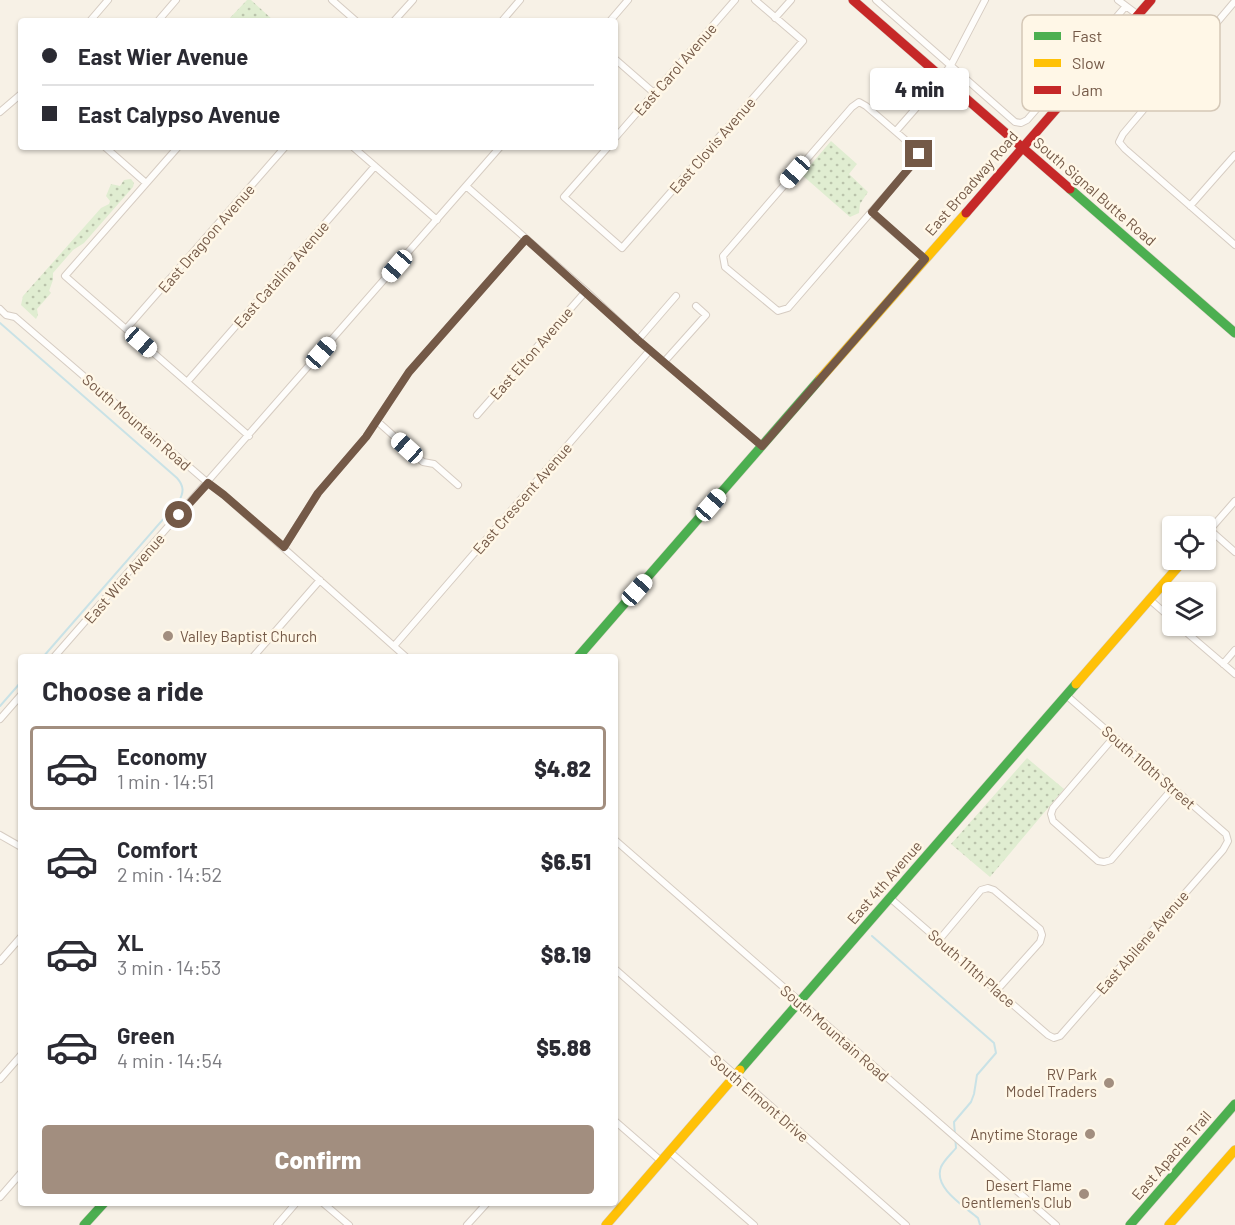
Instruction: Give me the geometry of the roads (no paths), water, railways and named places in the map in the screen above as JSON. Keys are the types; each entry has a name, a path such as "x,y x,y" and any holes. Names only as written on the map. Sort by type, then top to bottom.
{"main road":[{"name":"South Signal Butte Road","path":"853,0 1235,333"},
{"name":"East Broadway Road","path":"1138,15 1151,0"},
{"name":"East Broadway Road","path":"581,654 1054,111"},
{"name":"East 4th Avenue","path":"607,1225 1175,570"},
{"name":"East Apache Trail","path":"1130,1225 1235,1104"},
{"path":"1169,1225 1235,1149"},
{"path":"84,1225 101,1206"}],"street":[{"path":"93,18 108,0"},
{"path":"161,18 176,0"},
{"path":"332,0 348,18"},
{"path":"397,18 412,0"},
{"path":"505,18 520,0"},
{"path":"613,18 628,0"},
{"name":"East Carol Avenue","path":"618,135 735,0"},
{"path":"755,0 776,18 791,0"},
{"name":"South Signal Butte Road","path":"876,0 1015,122 1022,123"},
{"path":"896,131 951,65 985,0"},
{"path":"1118,0 1138,15"},
{"path":"1220,19 1235,1"},
{"name":"East Broadway Road","path":"1118,15 1126,6"},
{"name":"East Clovis Avenue","path":"605,150 564,197 622,248 803,41 776,18"},
{"path":"618,62 654,93"},
{"path":"0,112 18,97"},
{"path":"859,102 896,131 919,154 872,212 788,308 782,311 774,309 725,267 722,260 725,252 852,107 859,102"},
{"name":"East Broadway Road","path":"1022,123 1035,111"},
{"path":"1142,111 1119,142 1235,245"},
{"path":"108,150 146,183"},
{"path":"175,150 65,276 249,436"},
{"name":"East Dragoon Avenue","path":"126,329 282,150"},
{"path":"356,150 437,220"},
{"name":"East Wier Avenue","path":"57,654 497,150"},
{"path":"1190,206 1235,155"},
{"name":"East Catalina Avenue","path":"187,382 375,166"},
{"path":"466,186 586,291 638,340 762,446"},
{"path":"872,212 925,259"},
{"path":"284,547 318,493 366,437 409,372 526,239"},
{"name":"East Elton Avenue","path":"477,416 586,291"},
{"path":"638,340 676,296"},
{"path":"664,362 706,315 696,306"},
{"name":"South Mountain Road","path":"0,309 6,315 15,317 224,495 403,654"},
{"name":"East Crescent Avenue","path":"394,646 650,350"},
{"path":"377,421 423,462 434,464 458,485"},
{"path":"1216,523 1235,501"},
{"path":"1216,538 1235,552"},
{"path":"256,654 320,580"},
{"path":"1149,599 1162,610"},
{"path":"1191,636 1235,674"},
{"path":"1223,664 1235,650"},
{"name":"South 110th Street","path":"1066,696 1226,834 1228,841"},
{"path":"0,719 18,698"},
{"path":"1114,737 1053,808 1051,814 1053,821 1098,861 1111,860 1173,788"},
{"path":"1,838 18,844"},
{"name":"East Abilene Avenue","path":"1054,1038 1060,1036 1223,850 1228,841"},
{"name":"South Mountain Road","path":"618,843 1056,1225"},
{"path":"939,940 981,890 987,888 994,890 1017,909 1040,929 1042,935 1040,942 998,990"},
{"name":"South 111th Place","path":"890,898 1054,1038"},
{"path":"0,961 18,940"},
{"name":"South Elmont Drive","path":"618,972 906,1225"},
{"path":"0,1079 18,1058"},
{"path":"618,1124 661,1161"},
{"path":"670,1152 754,1225"},
{"path":"0,1197 18,1176"},
{"path":"277,1225 293,1206"},
{"path":"327,1206 349,1225"},
{"path":"467,1225 484,1206"}],"waterway":[{"path":"0,323 177,478 182,489 179,501 46,654"},
{"path":"0,706 18,685"},
{"path":"872,936 994,1043 996,1053 977,1075 971,1102 954,1122 956,1148 942,1164 940,1175 941,1182 951,1196 978,1218 980,1225"}],"place":[{"name":"Valley Baptist Church","path":"168,636"},
{"name":"RV Park Model Traders","path":"1109,1083"},
{"name":"Anytime Storage","path":"1090,1134"},
{"name":"Desert Flame Gentlemen's Club","path":"1084,1194"}]}
